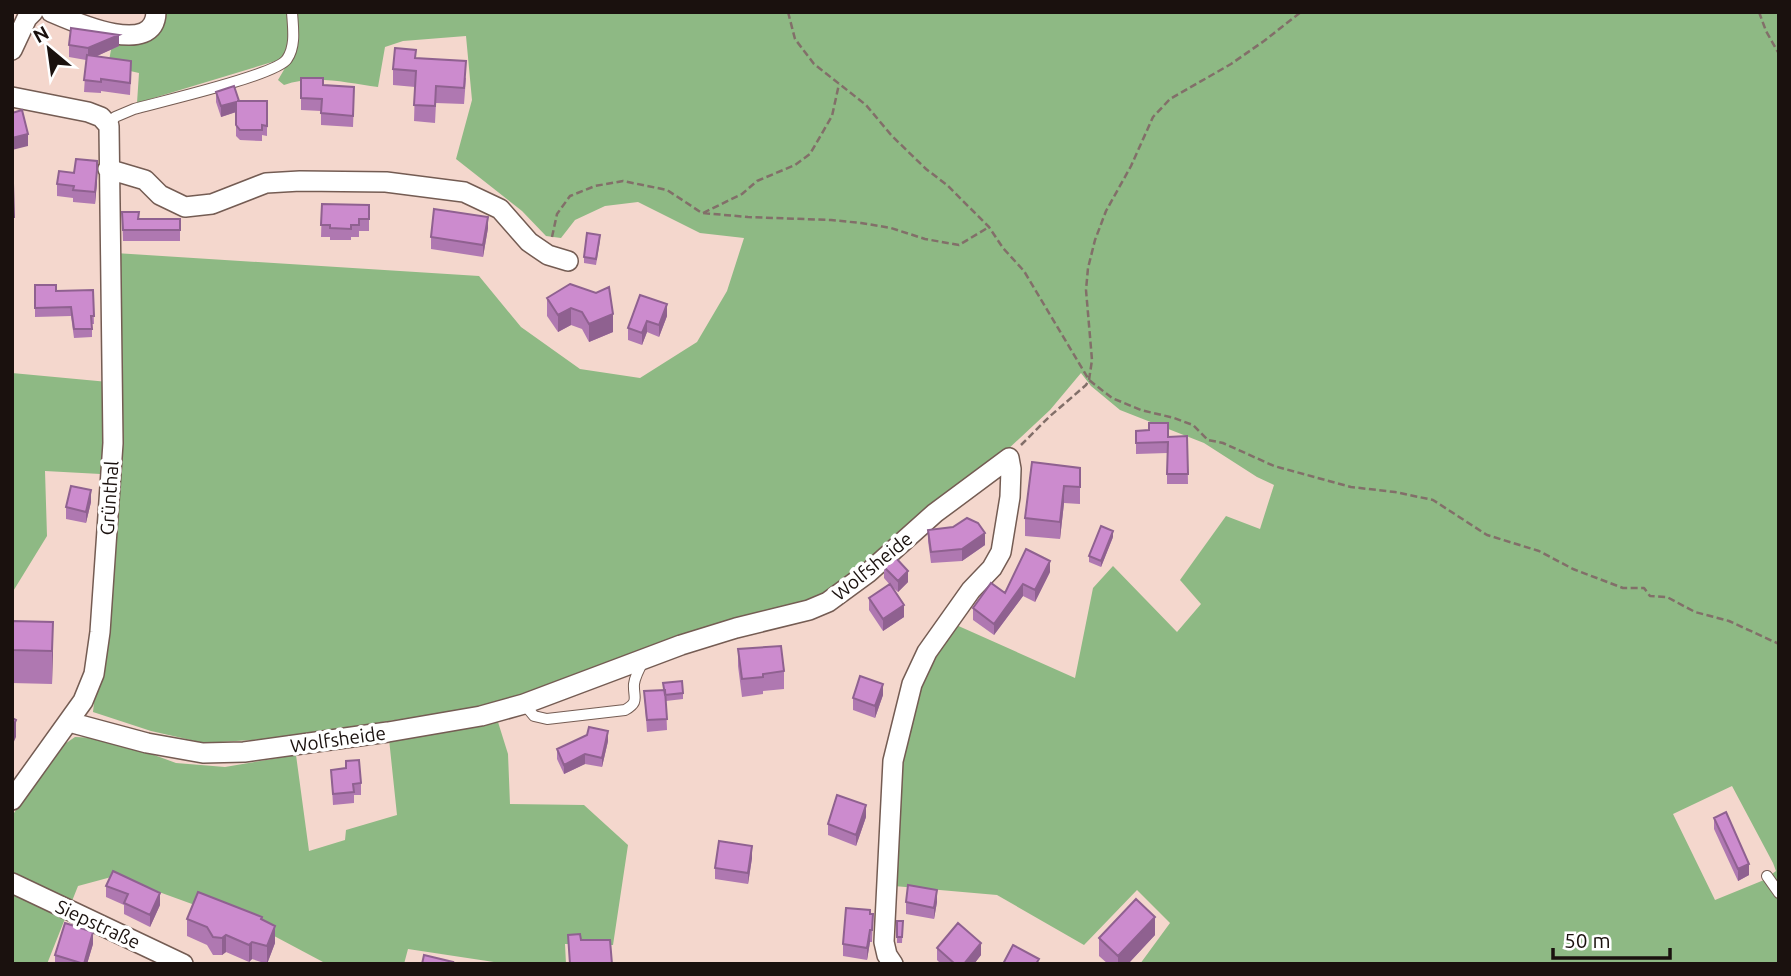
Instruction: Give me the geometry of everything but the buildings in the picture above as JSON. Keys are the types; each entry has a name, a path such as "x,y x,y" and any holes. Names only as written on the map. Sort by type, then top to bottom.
{"street":[{"path":"12,50 27,18 33,12"},
{"path":"51,12 94,29 130,36 142,33 150,27 156,19 156,12"},
{"path":"12,97 88,112 101,117 108,126"},
{"name":"Grünthal","path":"12,800 83,701 94,674 101,619 113,443 108,126"},
{"path":"108,169 145,180 160,195 185,207 212,204 267,183 300,181 386,182 464,192 500,209 529,242 548,255 568,261"},
{"path":"893,964 887,955 884,942 892,761 912,684 927,652 971,590 992,568 1001,552 1010,497 1009,457"},
{"name":"Wolfsheide","path":"69,722 147,743 202,753 244,752 388,732 524,705 692,642 809,610 828,602 869,572 935,513 1009,457"},
{"name":"Siepstraße","path":"12,883 183,964"}],"lane":[{"path":"108,126 116,117 134,108 261,75 286,63 293,49 292,12"},
{"path":"524,705 534,716 547,719 625,710 632,706 636,698 634,683 644,660"},
{"path":"1768,876 1779,893"}],"path":[{"path":"788,12 795,38 814,64 866,104 892,136 989,227 1003,248 1024,271 1089,380 1112,398 1141,410 1193,425 1208,440 1223,443 1275,466 1351,487 1433,500 1487,536 1539,551 1573,569 1623,588 1644,588 1650,596 1667,597 1695,612 1729,621 1779,644"},
{"path":"1009,457 1089,380 1092,360 1086,290 1088,268 1106,211 1132,166 1153,117 1170,99 1231,64 1301,12"},
{"path":"1759,12 1779,54"},
{"path":"702,213 742,194 757,181 795,165 810,154 832,116 839,84"},
{"path":"548,255 557,214 570,196 595,186 623,181 667,190 702,213 861,223 891,228 925,240 959,245 989,227"}],"green space":[{"path":"162,12 1779,12 1779,964 1140,964 1170,923 1137,890 1084,945 997,895 894,886 903,760 921,684 954,624 1075,678 1093,588 1113,566 1177,632 1201,604 1180,580 1226,516 1260,529 1274,485 1204,443 1120,410 1091,386 1081,373 1050,410 1006,451 828,595 480,707 267,739 204,743 151,731 93,712 119,475 45,471 47,536 12,593 12,373 119,383 115,253 479,276 521,327 580,369 640,378 697,342 727,291 744,238 700,233 638,202 605,206 575,220 561,238 546,236 522,211 456,159 472,100 466,36 403,41 385,47 378,87 319,80 284,85 278,80 292,56 137,103 139,73 108,66 113,39","holes":["1732,786 1776,871 1764,880 1715,900 1673,814"]},
{"path":"498,722 508,754 510,804 584,805 628,845 613,945 565,944 566,964 507,964 408,949 404,964 323,964 261,929 115,876 78,886 47,964 12,964 12,816 56,750 75,737 97,738 176,763 225,767 296,755 309,851 345,840 346,830 397,815 389,739"}]}
